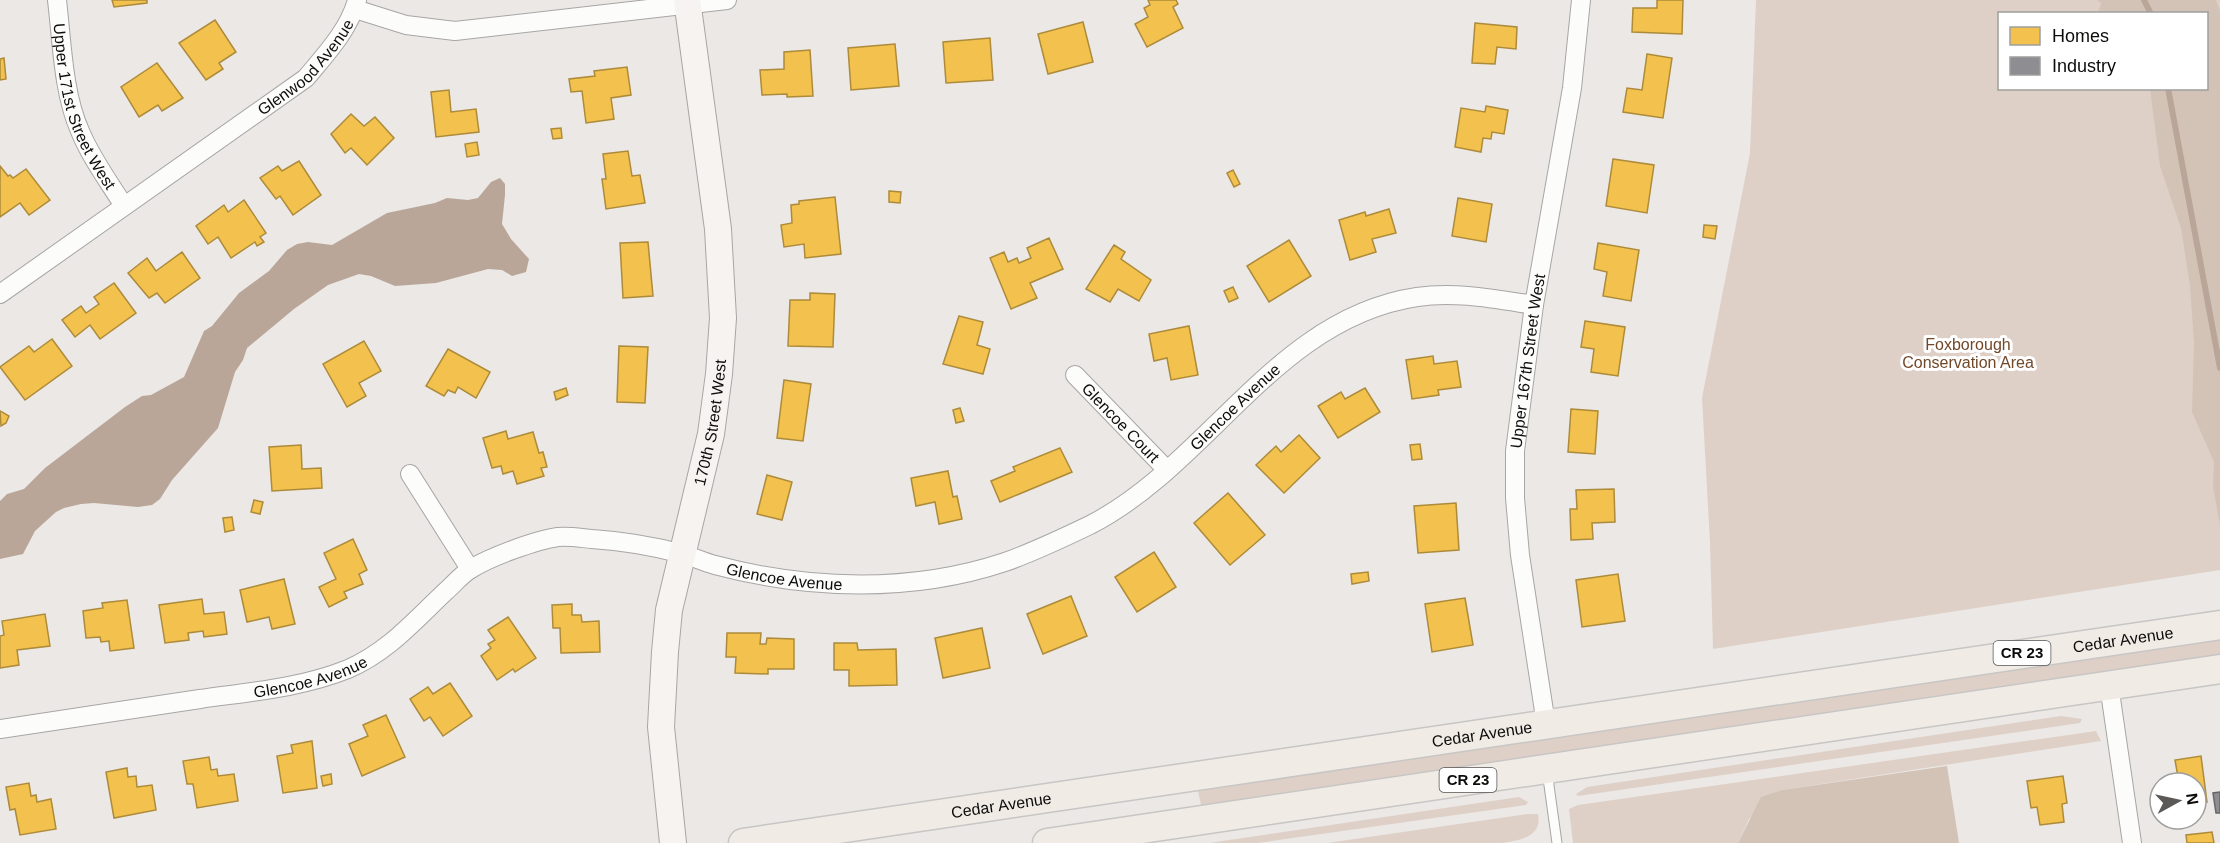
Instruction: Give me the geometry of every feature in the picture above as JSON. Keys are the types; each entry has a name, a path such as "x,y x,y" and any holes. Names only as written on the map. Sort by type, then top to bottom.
{"main road":[{"name":"Cedar Avenue","path":"743,843 2220,625"},
{"name":"CR 23","path":"1047,843 2220,669"}],"street":[{"name":"Upper 171st Street West","path":"57,0 70,102 88,150 124,206"},
{"name":"Glenwood Avenue","path":"0,294 306,78 334,44 356,4 406,25 455,31 687,2 727,0"},
{"name":"Upper 167th Street West","path":"1546,724 1520,555 1515,498 1515,451 1534,305 1572,88 1581,0"},
{"name":"170th Street West","path":"673,843 661,727 669,610 711,434 723,318 718,229 687,2"},
{"name":"Glencoe Avenue","path":"0,729 292,686 350,668 395,641 470,569 517,549 559,537 628,542 683,554 714,565 835,585 884,585 967,572 1005,562 1060,539 1124,505 1196,445 1275,369 1306,344 1340,322 1378,307 1414,297 1447,294 1534,305"},
{"name":"Glencoe Court","path":"1075,375 1167,470"},
{"path":"410,474 470,569"},
{"path":"2109,685 2133,843"}],"lane":[{"path":"1547,769 1557,843"}],"green space":[{"name":"Foxborough Conservation Area","path":"1756,0 2220,0 2220,570 1713,649 1702,398 1750,153"},
{"path":"2220,638 2220,654 1201,805 1198,791"},
{"path":"2061,716 2082,719 2080,723 1578,796 1576,794 1587,787"},
{"path":"2096,731 2101,741 1782,790 1749,819 1738,843 1573,843 1569,809 1578,805"},
{"path":"1519,797 1528,802 1526,805 1257,843 1209,843"},
{"path":"1538,814 1537,828 1528,836 1508,842 1327,843"}],"shaded area":[{"path":"2097,0 2216,0 2220,11 2220,525 2213,487 2214,462 2192,412 2194,343 2190,286 2181,228 2160,166 2150,90 2208,90 2208,12 2098,12 2101,3"},
{"path":"500,178 505,184 502,224 511,239 529,259 526,272 512,276 502,270 488,269 436,283 395,286 371,276 359,274 328,285 294,309 247,348 235,372 218,428 172,480 160,499 152,505 138,507 94,503 64,508 56,512 35,531 23,554 0,559 0,501 7,494 24,489 45,468 125,407 142,396 151,395 184,377 204,331 212,326 239,293 269,271 287,250 297,244 308,242 332,245 387,213 435,203 447,198 468,200 478,198 491,182"},
{"path":"1947,766 1959,843 1738,843 1761,797 1782,790"}],"building: Homes":[{"path":"112,0 147,0 147,3 114,7"},
{"path":"1148,0 1176,0 1178,4 1173,7 1183,28 1147,47 1135,24 1148,17 1144,8 1150,5"},
{"path":"1657,0 1683,0 1682,34 1632,32 1633,8 1657,8"},
{"path":"215,20 236,52 219,63 223,69 206,80 179,43"},
{"path":"1083,22 1093,62 1048,74 1038,34"},
{"path":"1475,23 1517,27 1516,49 1497,47 1495,64 1472,63"},
{"path":"990,38 993,80 946,83 943,42"},
{"path":"895,44 899,86 851,90 848,48"},
{"path":"810,50 813,96 762,95 760,70 784,69 784,52"},
{"path":"1647,54 1672,58 1663,118 1623,112 1627,88 1642,90"},
{"path":"4,58 6,79 0,80 0,59"},
{"path":"157,63 183,98 162,111 158,105 139,117 121,87"},
{"path":"627,67 631,95 611,98 614,119 586,123 582,91 571,92 569,79 595,76 594,71"},
{"path":"449,90 451,112 476,109 479,132 436,137 431,92"},
{"path":"1486,106 1508,110 1504,134 1492,132 1491,139 1483,138 1481,152 1455,147 1461,108 1485,112"},
{"path":"351,114 364,126 375,117 394,138 367,165 351,148 345,153 331,134"},
{"path":"561,128 562,138 553,139 551,129"},
{"path":"477,142 479,155 467,157 465,144"},
{"path":"628,151 632,176 640,175 645,203 606,209 602,179 606,179 603,154"},
{"path":"1613,159 1654,165 1647,213 1606,206"},
{"path":"299,161 321,195 293,215 280,196 276,199 260,178 278,166 282,171"},
{"path":"0,166 8,176 13,178 26,169 50,200 29,215 20,203 0,217"},
{"path":"1233,170 1240,184 1234,187 1227,173"},
{"path":"889,191 901,192 900,203 889,202"},
{"path":"835,197 841,254 805,258 804,244 784,247 781,225 792,223 791,205 799,204 799,201"},
{"path":"1458,198 1492,204 1486,242 1452,236"},
{"path":"244,200 266,233 260,237 264,242 257,246 255,242 231,258 218,237 208,244 196,226 224,205 228,212"},
{"path":"1389,209 1396,233 1372,239 1376,252 1350,260 1339,220 1365,212 1366,216"},
{"path":"1704,225 1717,226 1715,239 1703,237"},
{"path":"1049,238 1063,269 1030,283 1037,298 1011,309 990,258 1004,252 1008,262 1017,258 1019,263 1031,258 1027,248"},
{"path":"1289,240 1311,276 1269,302 1247,266"},
{"path":"648,242 653,296 623,298 620,243"},
{"path":"1598,243 1639,250 1631,301 1603,296 1607,272 1594,269"},
{"path":"1114,245 1125,252 1121,259 1151,280 1139,301 1118,289 1110,302 1086,289"},
{"path":"182,252 200,278 165,303 157,293 149,298 128,273 147,258 156,271"},
{"path":"114,283 136,313 100,339 90,325 75,337 62,320 81,306 86,313 99,304 94,297"},
{"path":"1233,287 1238,298 1229,302 1224,291"},
{"path":"810,293 835,294 833,347 788,346 790,300 810,300"},
{"path":"959,316 983,322 977,345 990,349 983,374 943,364"},
{"path":"1585,321 1625,327 1618,376 1591,372 1594,349 1581,347"},
{"path":"1189,326 1198,375 1171,380 1167,358 1154,361 1149,334"},
{"path":"52,339 72,366 25,400 0,367 29,346 34,352"},
{"path":"364,341 381,371 359,383 366,396 347,407 323,364"},
{"path":"619,346 648,347 645,403 617,402"},
{"path":"448,349 490,372 476,398 458,387 455,393 448,390 444,396 426,386"},
{"path":"1433,356 1434,364 1457,361 1461,387 1438,390 1439,395 1412,399 1406,360"},
{"path":"784,380 811,384 803,441 777,438"},
{"path":"566,388 568,395 556,400 554,392"},
{"path":"1365,388 1380,412 1338,438 1318,406 1341,392 1345,399"},
{"path":"960,408 964,421 956,423 953,410"},
{"path":"1571,409 1598,411 1595,454 1568,452"},
{"path":"0,411 9,416 6,423 1,426"},
{"path":"506,431 508,439 533,432 539,453 543,452 547,467 541,468 544,476 517,484 513,471 503,474 501,466 492,468 483,438"},
{"path":"1299,435 1320,458 1284,493 1256,465 1276,446 1281,452"},
{"path":"1420,444 1422,459 1412,460 1410,445"},
{"path":"301,445 302,469 321,468 322,488 272,491 269,447"},
{"path":"1060,448 1072,472 1000,502 991,481 1015,471 1013,467"},
{"path":"948,471 953,497 957,496 962,519 939,524 935,502 916,506 911,478"},
{"path":"767,475 792,482 782,520 757,514"},
{"path":"1614,489 1615,522 1592,523 1593,539 1571,540 1570,509 1577,509 1576,490"},
{"path":"1228,493 1265,535 1230,565 1194,523"},
{"path":"254,500 263,502 260,514 251,512"},
{"path":"1456,503 1459,550 1418,553 1414,506"},
{"path":"232,517 234,530 225,532 223,518"},
{"path":"353,539 367,570 359,574 363,584 344,592 347,598 329,607 319,587 336,579 324,553"},
{"path":"1154,552 1176,587 1137,612 1115,577"},
{"path":"1368,572 1369,581 1352,584 1351,574"},
{"path":"1618,574 1625,621 1582,627 1576,580"},
{"path":"284,579 295,624 272,629 269,617 247,622 240,590"},
{"path":"1071,596 1087,636 1043,654 1027,614"},
{"path":"1465,598 1473,645 1432,652 1425,604"},
{"path":"202,599 204,614 224,612 227,634 204,637 203,631 188,633 189,640 165,643 159,605"},
{"path":"127,600 134,648 110,651 109,641 101,642 100,637 86,638 83,611 103,608 102,603"},
{"path":"572,604 572,615 581,615 582,622 599,621 600,652 561,653 560,628 553,628 552,605"},
{"path":"45,614 50,646 17,650 19,665 0,668 0,636 4,635 2,621"},
{"path":"508,617 536,658 515,672 513,669 497,680 481,656 491,648 488,644 495,640 488,630"},
{"path":"982,628 990,668 943,678 935,638"},
{"path":"727,633 761,633 760,644 766,644 767,638 794,639 794,669 768,669 768,674 735,673 736,657 726,657"},
{"path":"834,643 857,643 858,650 896,649 897,685 849,686 849,670 834,670"},
{"path":"450,683 472,716 443,736 430,717 424,721 410,699 428,687 433,694"},
{"path":"386,715 405,757 362,776 349,744 368,736 363,725"},
{"path":"312,741 317,788 283,793 277,756 293,753 291,745"},
{"path":"2201,756 2203,771 2177,771 2175,760"},
{"path":"209,757 211,770 217,769 218,776 234,774 238,801 197,808 193,784 187,784 183,761"},
{"path":"127,768 128,777 136,776 137,787 152,785 156,810 114,818 106,772"},
{"path":"331,774 332,784 323,786 321,776"},
{"path":"2063,776 2067,803 2062,804 2064,822 2040,825 2037,807 2031,808 2027,781"},
{"path":"29,783 31,796 36,795 37,802 51,799 56,829 20,835 15,809 10,810 6,787"},
{"path":"2212,832 2214,843 2187,843 2186,835"}],"building: Industry":[{"path":"2220,792 2220,813 2216,813 2213,793"}],"waterway":[{"path":"2144,0 2150,12"},
{"path":"2168,90 2220,368"}]}
